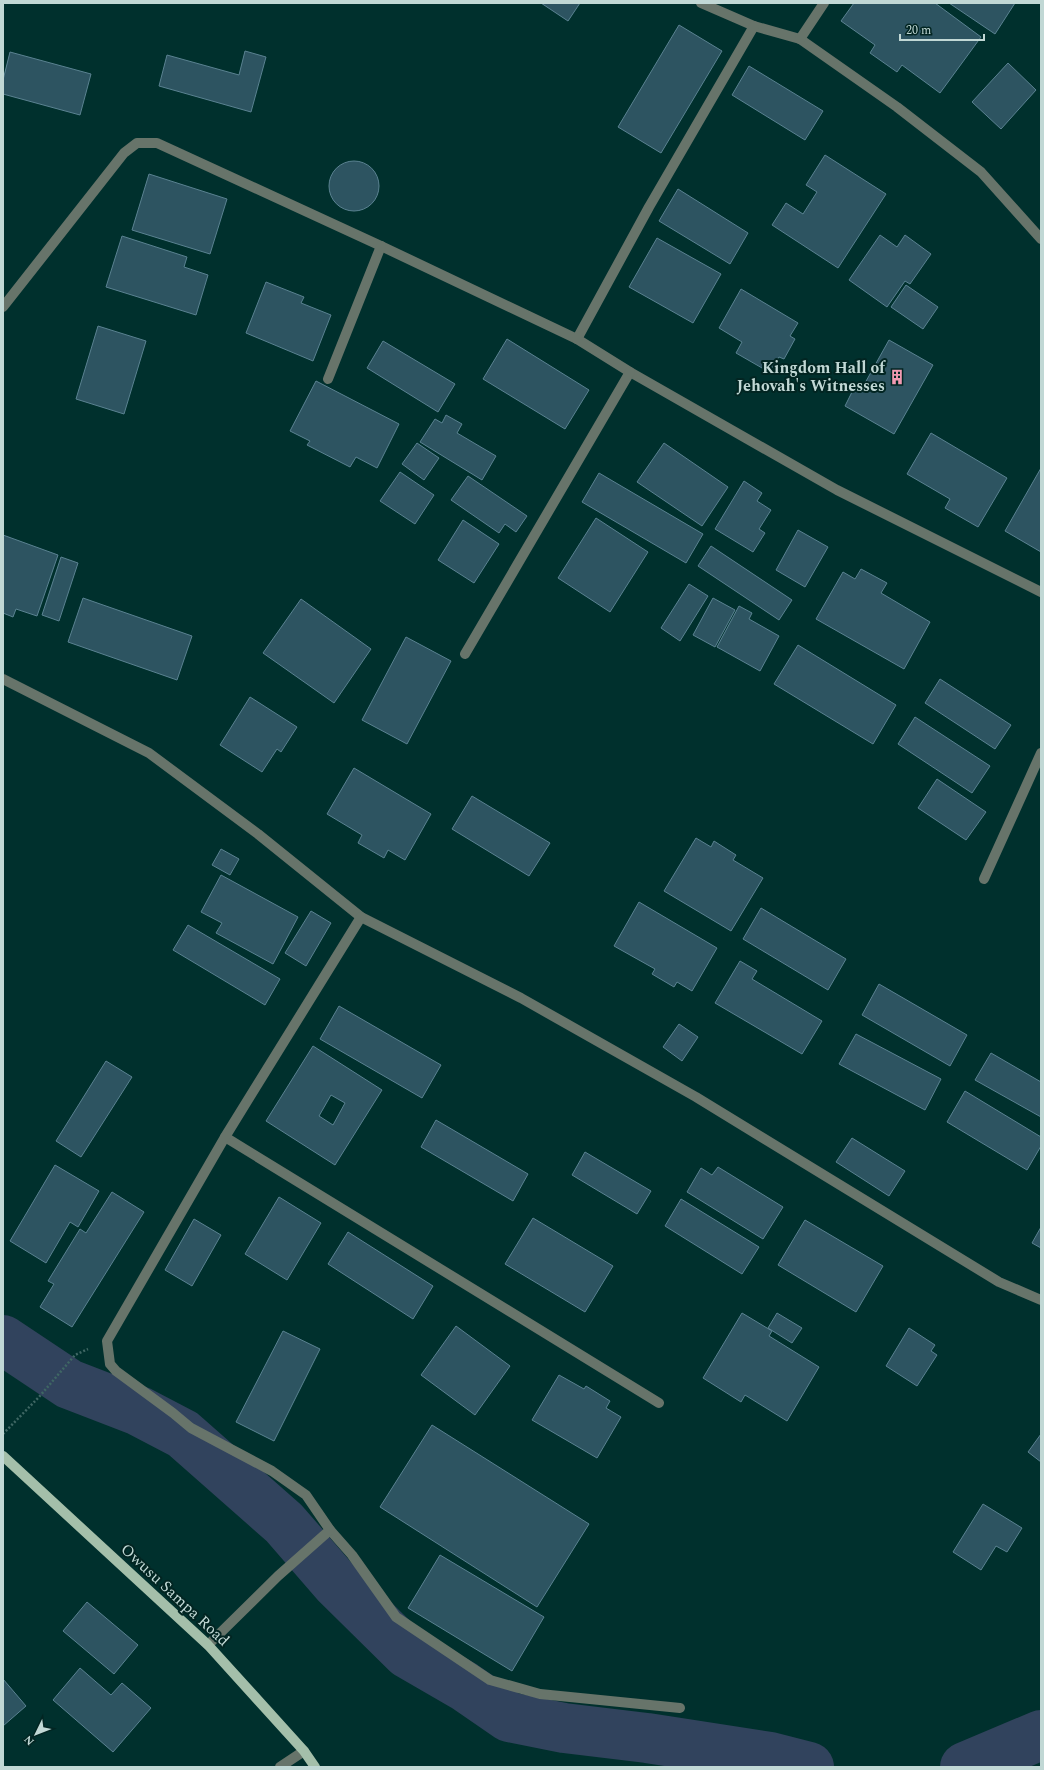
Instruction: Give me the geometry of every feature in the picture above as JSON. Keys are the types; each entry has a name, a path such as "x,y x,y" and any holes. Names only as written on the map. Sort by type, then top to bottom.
{"main road":[{"name":"Owusu Sampa Road","path":"3,1456 208,1645 304,1751 315,1767"}],"street":[{"path":"702,3 754,26 800,38 897,107 981,172 1041,239"},
{"path":"800,38 824,3"},
{"path":"578,339 649,206 754,26"},
{"path":"3,307 124,153 137,143 156,143 381,246 578,339 630,372 837,490 1041,592"},
{"path":"328,379 381,246"},
{"path":"466,654 630,372"},
{"path":"3,679 149,752 258,834 361,917 521,998 696,1097 999,1282 1041,1300"},
{"path":"984,879 1041,753"},
{"path":"361,917 225,1137 107,1341 110,1364 116,1372 173,1413 191,1428 272,1471 306,1495 330,1530 352,1555 396,1617 490,1680 540,1694 680,1708"},
{"path":"225,1137 659,1403"},
{"path":"208,1645 278,1576 330,1530"},
{"path":"280,1767 304,1751"}],"path":[{"path":"3,1434 39,1397 75,1355"}],"building":[{"path":"541,3 580,3 568,21"},
{"path":"854,3 935,3 981,37 940,93 902,65 897,72 870,53 875,45 841,21"},
{"path":"949,3 1015,3 995,34"},
{"path":"679,25 722,51 661,153 618,127"},
{"path":"245,51 266,57 251,112 159,86 167,55 239,75"},
{"path":"10,52 91,74 80,115 3,94 3,80"},
{"path":"1008,63 1036,90 1001,129 972,102"},
{"path":"749,66 823,111 805,140 732,95"},
{"path":"825,155 886,194 838,268 772,225 786,203 803,214 817,192 806,185"},
{"path":"354,161 364,163 372,168 377,176 379,186 377,196 372,204 364,209 354,211 344,209 336,204 331,196 329,186 331,176 336,168 344,163"},
{"path":"149,174 227,199 210,254 132,230"},
{"path":"678,189 748,233 730,264 659,221"},
{"path":"880,235 897,247 905,235 931,254 910,284 905,281 887,307 849,280"},
{"path":"122,236 187,257 184,267 208,275 196,315 106,287"},
{"path":"657,238 721,274 693,323 629,287"},
{"path":"266,282 304,297 301,303 331,315 313,361 246,333"},
{"path":"906,285 938,307 923,329 891,307"},
{"path":"741,289 798,323 790,336 795,339 784,359 779,357 769,372 736,353 742,342 719,328"},
{"path":"98,326 146,341 124,414 76,399"},
{"path":"507,339 589,390 565,429 483,379"},
{"name":"Kingdom Hall of Jehovah's Witnesses","path":"889,340 933,365 894,434 845,406 854,388 860,392"},
{"path":"383,341 455,384 438,412 367,368"},
{"path":"316,381 399,424 377,468 356,457 350,467 307,445 310,441 290,431"},
{"path":"446,415 462,424 457,433 496,456 482,480 420,442 435,419 442,423"},
{"path":"931,433 1007,478 978,527 945,508 950,499 907,474"},
{"path":"417,443 439,458 424,480 402,464"},
{"path":"664,443 728,487 702,526 637,482"},
{"path":"1041,468 1041,552 1005,531"},
{"path":"400,472 434,495 415,524 380,501"},
{"path":"599,473 703,534 686,563 582,502"},
{"path":"468,476 527,516 516,532 505,524 499,533 451,500"},
{"path":"744,481 762,493 757,501 771,510 759,529 765,533 753,552 715,529"},
{"path":"596,518 648,552 610,612 558,578"},
{"path":"463,520 499,544 474,583 438,560"},
{"path":"798,530 828,547 805,587 776,570"},
{"path":"3,535 58,555 37,616 16,609 13,617 3,613"},
{"path":"711,546 792,600 779,620 698,566"},
{"path":"61,557 78,563 59,621 42,615"},
{"path":"861,569 887,583 881,593 930,622 904,669 816,619 843,572 855,579"},
{"path":"689,584 708,596 680,641 661,628"},
{"path":"83,598 192,636 177,680 68,642"},
{"path":"713,598 735,610 715,647 693,635"},
{"path":"301,599 371,649 334,703 263,653"},
{"path":"739,606 752,613 749,619 779,636 760,671 717,647"},
{"path":"406,637 451,661 407,744 362,720"},
{"path":"798,645 896,705 873,744 774,684"},
{"path":"940,679 1011,725 995,749 925,703"},
{"path":"250,697 297,727 281,752 277,749 262,772 220,745"},
{"path":"915,717 990,766 972,793 898,744"},
{"path":"354,768 431,814 405,860 388,850 384,858 358,843 362,835 327,814"},
{"path":"937,779 986,812 966,840 918,808"},
{"path":"472,796 550,843 529,876 452,829"},
{"path":"696,838 711,847 714,841 736,855 733,860 763,878 731,931 664,891"},
{"path":"221,849 239,859 230,875 212,865"},
{"path":"221,875 298,917 273,964 216,933 222,923 201,912"},
{"path":"639,902 717,948 692,991 677,982 674,987 652,974 655,969 614,946"},
{"path":"761,908 846,959 828,990 743,939"},
{"path":"311,911 331,923 306,966 285,953"},
{"path":"188,925 280,979 265,1005 173,950"},
{"path":"740,961 757,971 752,979 822,1021 802,1054 715,1003"},
{"path":"879,984 967,1035 950,1066 862,1015"},
{"path":"339,1006 441,1065 422,1098 320,1039"},
{"path":"679,1024 698,1037 682,1061 663,1047"},
{"path":"856,1034 941,1079 925,1110 839,1064"},
{"path":"313,1046 382,1090 335,1165 266,1121","holes":["331,1095 345,1103 333,1125 319,1116"]},
{"path":"991,1053 1041,1082 1041,1117 975,1080"},
{"path":"106,1061 132,1077 81,1157 56,1141"},
{"path":"965,1091 1041,1137 1041,1146 1027,1170 947,1122"},
{"path":"436,1120 528,1174 513,1201 421,1147"},
{"path":"852,1138 905,1171 889,1196 836,1162"},
{"path":"585,1152 651,1191 637,1214 572,1175"},
{"path":"55,1165 99,1191 78,1227 70,1222 46,1263 10,1241"},
{"path":"718,1167 783,1207 763,1239 687,1192 701,1168 712,1175"},
{"path":"112,1192 144,1212 72,1327 40,1307 54,1284 48,1281 80,1229 86,1233"},
{"path":"279,1197 321,1223 287,1280 245,1254"},
{"path":"681,1199 759,1247 742,1274 665,1226"},
{"path":"533,1218 613,1266 585,1312 505,1264"},
{"path":"194,1219 221,1235 192,1286 165,1270"},
{"path":"805,1220 883,1266 856,1312 778,1265"},
{"path":"1041,1227 1041,1248 1032,1243"},
{"path":"348,1232 433,1286 413,1319 328,1264"},
{"path":"742,1313 772,1331 769,1336 819,1367 787,1421 745,1395 741,1402 703,1378"},
{"path":"777,1313 802,1328 792,1343 768,1328"},
{"path":"456,1326 510,1366 475,1415 421,1375"},
{"path":"909,1328 935,1345 931,1351 937,1355 917,1386 886,1366"},
{"path":"283,1331 320,1349 274,1441 236,1422"},
{"path":"559,1375 584,1389 586,1386 610,1401 606,1408 621,1417 597,1458 532,1420"},
{"path":"432,1425 589,1524 537,1607 380,1507"},
{"path":"1041,1434 1041,1462 1028,1452"},
{"path":"983,1504 1022,1528 1007,1552 996,1546 981,1570 953,1552"},
{"path":"440,1555 544,1617 512,1671 408,1608"},
{"path":"87,1602 138,1645 114,1674 63,1631"},
{"path":"80,1668 111,1695 122,1683 151,1708 113,1752 53,1700"},
{"path":"3,1679 26,1706 3,1726"}],"waterway":[{"path":"3,1340 69,1384 139,1411 183,1434 284,1523 336,1583 407,1653 464,1686 509,1717 564,1728 647,1738 770,1757 809,1767"},
{"path":"965,1767 1041,1735"}],"place":[{"name":"Kingdom Hall of Jehovah's Witnesses","path":"897,377"}]}
